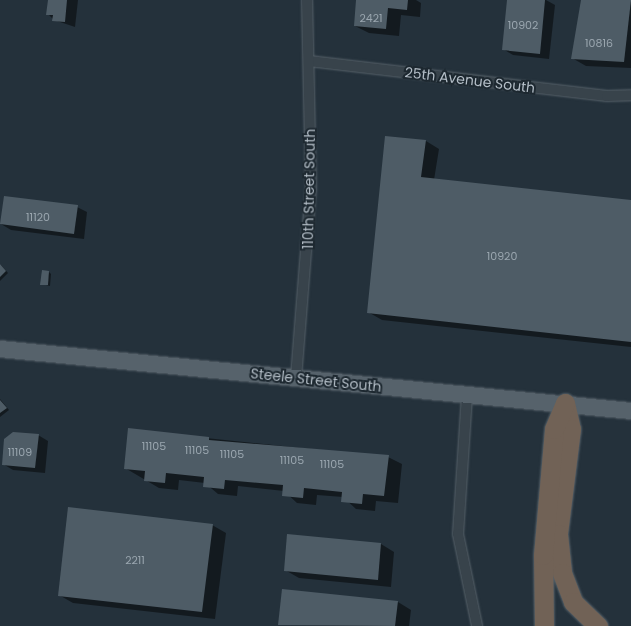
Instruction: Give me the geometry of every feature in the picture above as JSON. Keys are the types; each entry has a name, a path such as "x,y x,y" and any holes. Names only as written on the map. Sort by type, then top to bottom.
{"highway":[{"path":"544,626 543,555 554,429 565,403"},
{"path":"565,403 572,429 558,534 562,572 573,602 598,626"}],"main road":[{"name":"Steele Street South","path":"0,349 565,403 631,411"}],"street":[{"name":"110th Street South","path":"296,378 310,236 307,0"},
{"name":"25th Avenue South","path":"309,61 607,96 631,95"},
{"path":"467,395 458,534 477,626"}],"building":[{"path":"48,0 67,0 65,22 52,21 53,15 46,15"},
{"path":"356,0 408,0 407,10 388,8 386,29 354,26"},
{"path":"507,0 545,0 540,54 502,50"},
{"path":"581,0 631,0 624,62 571,59"},
{"path":"385,136 426,140 421,177 631,200 631,342 367,313"},
{"path":"4,196 78,205 74,234 0,224"},
{"path":"0,264 6,271 0,277"},
{"path":"42,270 49,271 48,285 40,285"},
{"path":"0,400 7,408 0,413"},
{"path":"128,428 209,437 209,440 389,455 384,496 363,494 362,504 341,502 342,492 304,488 303,498 282,496 283,485 225,480 224,489 203,487 204,477 166,473 165,483 144,481 145,471 124,469"},
{"path":"13,432 39,434 35,468 2,465 4,439"},
{"path":"68,507 213,524 202,612 58,596"},
{"path":"287,534 381,543 378,580 284,571"},
{"path":"282,589 398,601 395,626 278,625"}]}
